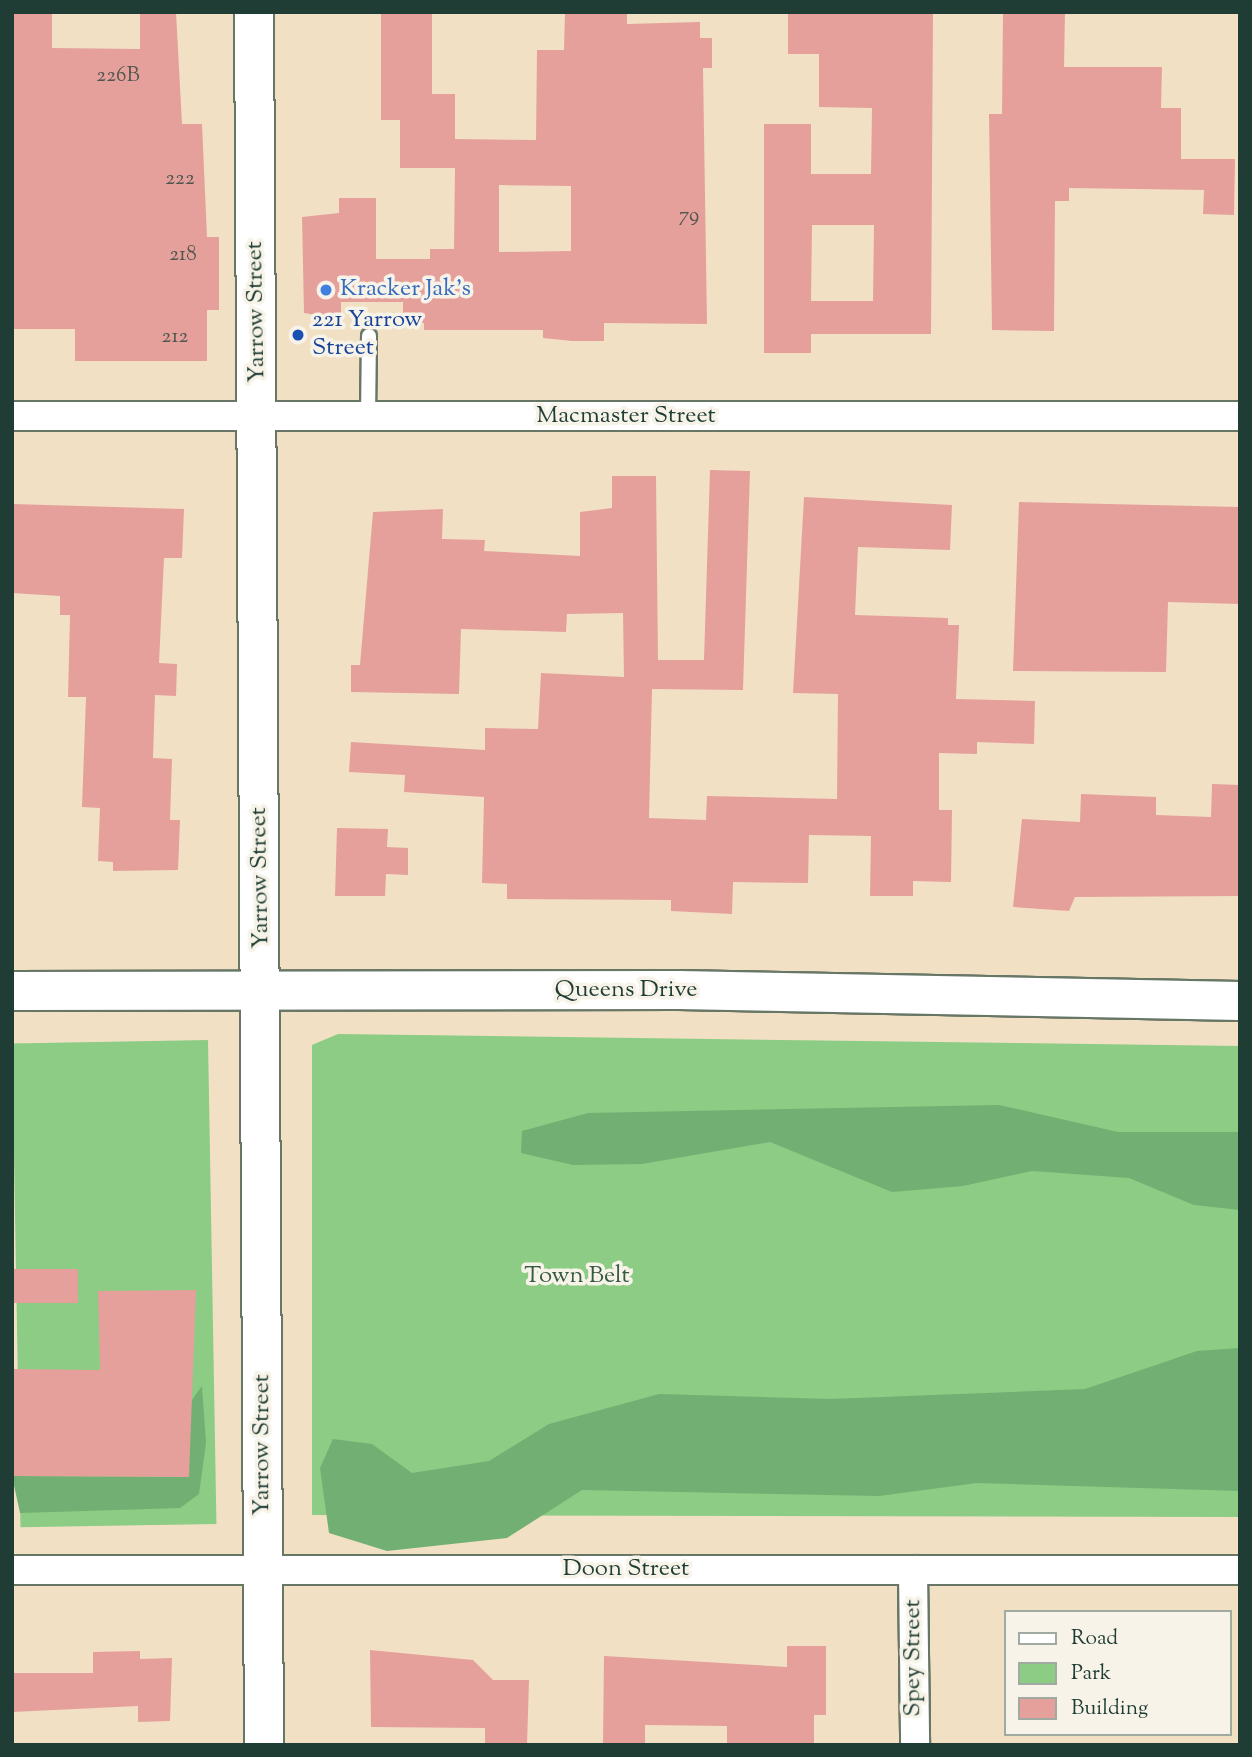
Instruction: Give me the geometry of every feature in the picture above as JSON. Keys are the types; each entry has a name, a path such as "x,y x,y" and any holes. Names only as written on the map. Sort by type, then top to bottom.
{"main road":[{"name":"Yarrow Street","path":"254,12 262,992 264,1745"},
{"name":"Queens Drive","path":"12,991 679,990 1240,1001"}],"street":[{"name":"Macmaster Street","path":"12,416 1240,416"},
{"name":"Doon Street","path":"12,1570 1240,1570"},
{"name":"Spey Street","path":"913,1570 915,1745"}],"lane":[{"path":"368,417 369,336"}],"green space":[{"name":"Town Belt","path":"338,1034 1240,1046 1240,1517 312,1515 312,1045"},
{"path":"208,1040 216,1524 20,1527 12,1043"},
{"path":"999,1105 1118,1132 1240,1132 1240,1210 1194,1205 1129,1178 1032,1171 963,1186 892,1192 770,1142 642,1164 573,1165 521,1153 522,1131 588,1113"},
{"path":"1240,1348 1240,1491 977,1483 879,1496 582,1490 507,1538 387,1551 329,1533 320,1468 333,1439 372,1444 412,1473 489,1461 549,1424 659,1394 830,1399 1085,1389 1197,1351"},
{"path":"202,1386 206,1443 199,1494 180,1508 20,1513 12,1476 188,1477 189,1404"}],"building":[{"path":"12,12 52,12 52,48 140,49 140,12 176,12 182,124 202,124 207,237 219,237 219,310 207,310 207,361 75,361 75,329 12,329"},
{"path":"381,12 432,12 432,94 455,94 455,139 536,140 537,50 564,50 565,12 627,12 627,24 700,22 700,38 712,38 712,68 703,68 707,324 604,323 604,341 572,341 543,338 543,330 424,330 424,323 403,323 403,302 341,302 341,319 304,313 302,217 339,213 339,198 376,198 376,259 430,259 430,249 454,249 455,168 400,168 400,120 381,120","holes":["499,185 571,186 571,251 499,252"]},
{"path":"788,12 933,12 931,334 811,334 811,353 764,353 764,124 811,124 811,174 871,174 872,108 819,107 819,54 788,54","holes":["812,225 874,225 873,301 811,301"]},
{"path":"1003,12 1065,12 1064,67 1162,67 1161,108 1181,108 1181,159 1235,159 1234,215 1203,214 1204,190 1069,188 1069,201 1055,201 1054,331 992,330 989,114 1002,114"},
{"path":"710,470 750,471 743,690 652,689 649,818 706,820 707,796 837,799 838,694 793,693 804,497 952,505 950,550 858,547 855,615 948,618 948,625 959,625 956,699 1035,701 1034,744 977,742 977,754 939,753 939,810 952,810 951,882 913,881 913,896 870,896 871,836 809,835 808,883 733,882 732,914 671,911 671,900 507,899 507,884 482,883 484,797 404,792 405,775 349,772 351,742 485,750 485,728 538,729 541,673 624,677 623,613 567,614 566,632 461,629 459,694 351,692 351,665 360,665 373,512 443,509 442,539 485,540 484,551 580,556 580,512 612,508 612,476 656,476 658,660 704,660"},
{"path":"1019,502 1240,507 1240,604 1168,602 1166,672 1013,671"},
{"path":"12,504 184,509 182,558 164,558 159,663 177,664 176,696 155,695 153,758 172,759 170,820 180,820 178,870 113,871 113,862 98,861 100,808 82,807 86,697 68,697 70,615 60,615 60,596 12,593"},
{"path":"1212,784 1240,785 1240,896 1075,897 1069,911 1013,907 1022,819 1080,822 1081,794 1156,797 1156,815 1211,817"},
{"path":"337,828 388,829 387,847 408,848 408,875 386,874 385,896 335,896"},
{"path":"12,1269 78,1269 78,1303 12,1303"},
{"path":"196,1290 189,1477 12,1476 12,1369 100,1370 98,1291"},
{"path":"787,1646 826,1646 826,1715 814,1715 814,1745 727,1745 727,1726 645,1725 645,1745 603,1745 604,1656 787,1667"},
{"path":"370,1650 473,1660 493,1680 529,1680 527,1745 485,1745 485,1728 371,1727"},
{"path":"140,1651 140,1659 172,1658 170,1721 138,1722 138,1706 12,1712 12,1673 93,1673 93,1652"}],"place":[{"name":"Kracker Jak's","path":"326,290"},
{"name":"221 Yarrow Street","path":"298,335"}]}
